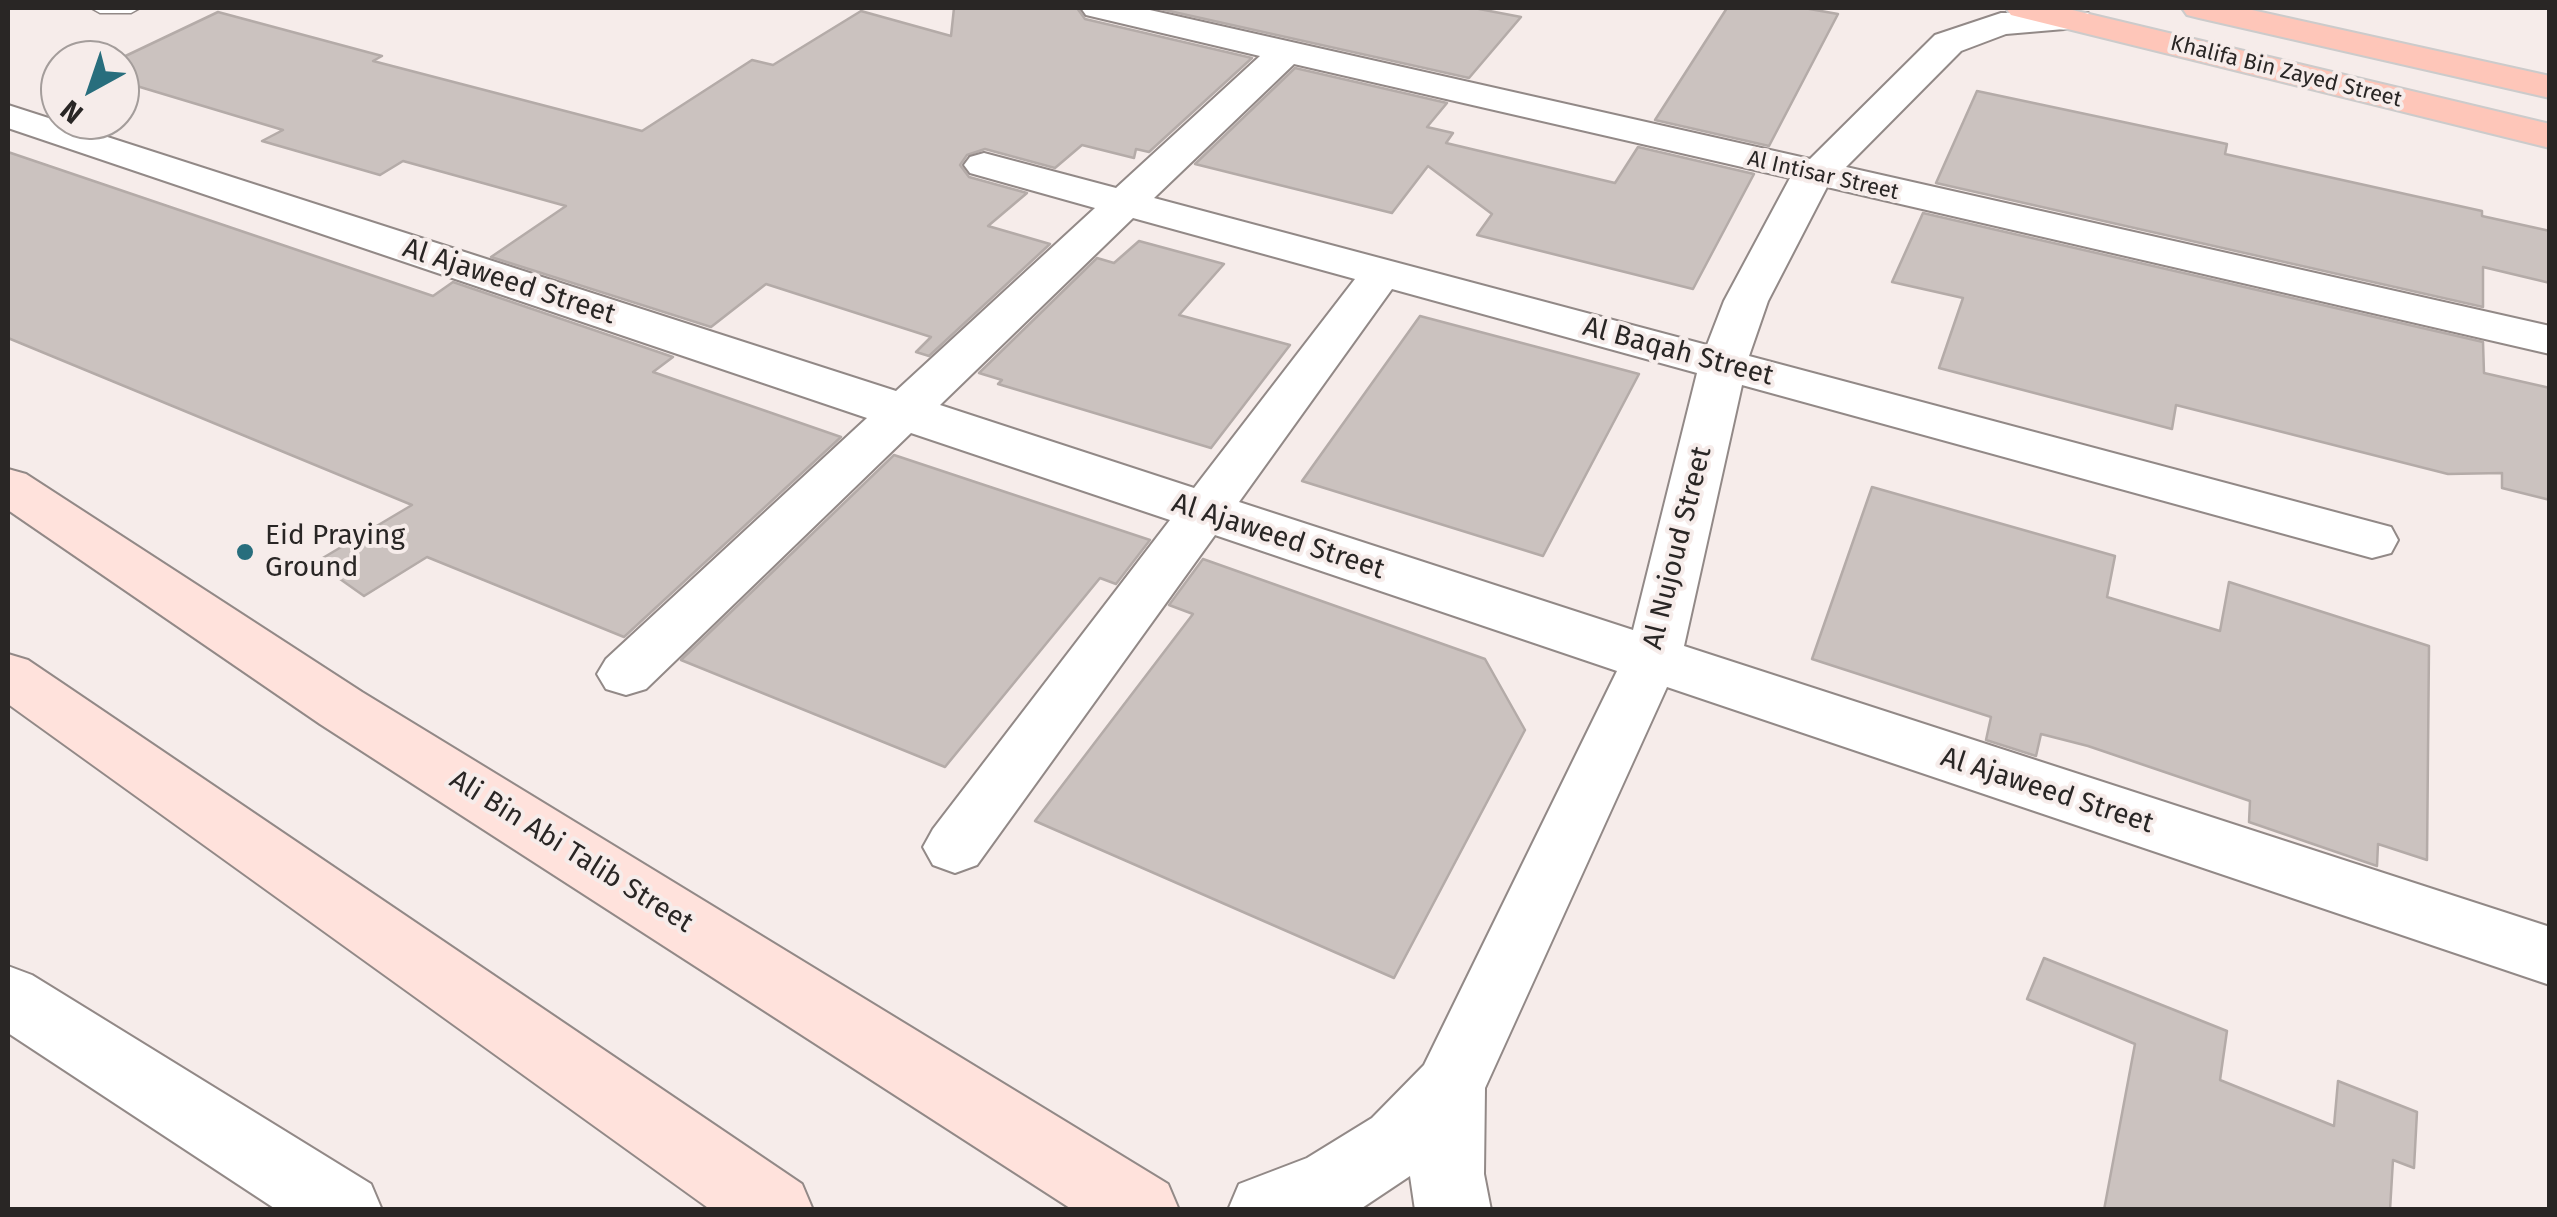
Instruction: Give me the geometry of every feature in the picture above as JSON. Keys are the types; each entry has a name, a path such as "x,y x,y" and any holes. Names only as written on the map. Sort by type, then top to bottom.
{"main road":[{"name":"Khalifa Bin Zayed Street","path":"2023,8 2550,136"},
{"name":"Khalifa Bin Zayed Street","path":"2199,8 2550,87"},
{"name":"Ali Bin Abi Talib Street","path":"8,486 341,708 1141,1210"},
{"path":"8,675 775,1210"}],"street":[{"name":"Al Intisar Street","path":"1098,8 2550,340"},
{"name":"Al Nujoud Street","path":"1266,1210 1330,1186 1398,1142 1449,1088 1650,660 1664,620 1723,364 1780,227 1814,174 1941,25 2076,20"},
{"path":"626,674 1287,50"},
{"name":"Al Ajaweed Street","path":"8,116 2550,956"},
{"name":"Al Baqah Street","path":"984,165 2372,540"},
{"path":"954,846 1382,272"},
{"path":"8,996 344,1210"},
{"name":"Al Nujoud Street","path":"1449,1088 1447,1174 1452,1210"}],"lane":[{"path":"100,8 131,8"}],"building":[{"path":"954,8 1077,8 1085,19 1252,58 1149,152 1136,149 1134,158 1082,145 1055,168 985,149 967,155 960,165 969,177 1027,193 988,226 1050,244 929,356 916,352 931,337 766,284 711,327 491,257 566,206 403,161 380,175 262,141 283,130 140,87 140,49 218,12 382,56 373,61 642,131 752,60 773,65 861,11 951,36"},
{"path":"1156,8 1474,8 1521,17 1469,78"},
{"path":"1727,8 1804,8 1838,14 1769,146 1655,120"},
{"path":"1295,68 1447,103 1427,127 1453,133 1446,143 1615,183 1638,147 1754,174 1693,289 1477,235 1492,214 1428,166 1392,213 1195,164"},
{"path":"1977,91 2227,144 2225,154 2482,211 2482,216 2550,231 2550,283 2483,267 2483,307 1936,183"},
{"path":"8,152 433,296 453,282 673,357 653,372 841,437 624,637 427,557 364,596 316,562 412,505 8,338"},
{"path":"1923,213 2483,342 2484,373 2550,388 2550,500 2502,488 2502,473 2448,474 2176,405 2172,429 1939,368 1963,298 1892,282"},
{"path":"1139,241 1224,264 1179,315 1290,345 1211,448 998,384 1002,380 979,373 1097,258 1114,263"},
{"path":"1420,316 1639,374 1543,556 1302,481"},
{"path":"894,455 1150,540 1116,584 1100,578 945,767 681,660"},
{"path":"1872,487 2115,556 2107,597 2220,631 2229,582 2429,646 2427,860 2378,844 2377,866 2249,822 2250,801 2088,746 2041,734 2036,756 1986,740 1991,717 1812,659"},
{"path":"1203,559 1485,659 1525,730 1394,978 1035,821 1193,614 1169,605"},
{"path":"2044,958 2227,1031 2220,1080 2334,1126 2338,1081 2417,1112 2414,1168 2393,1160 2390,1210 2104,1210 2135,1044 2027,999"}],"place":[{"name":"Eid Praying Ground","path":"245,552"}]}
